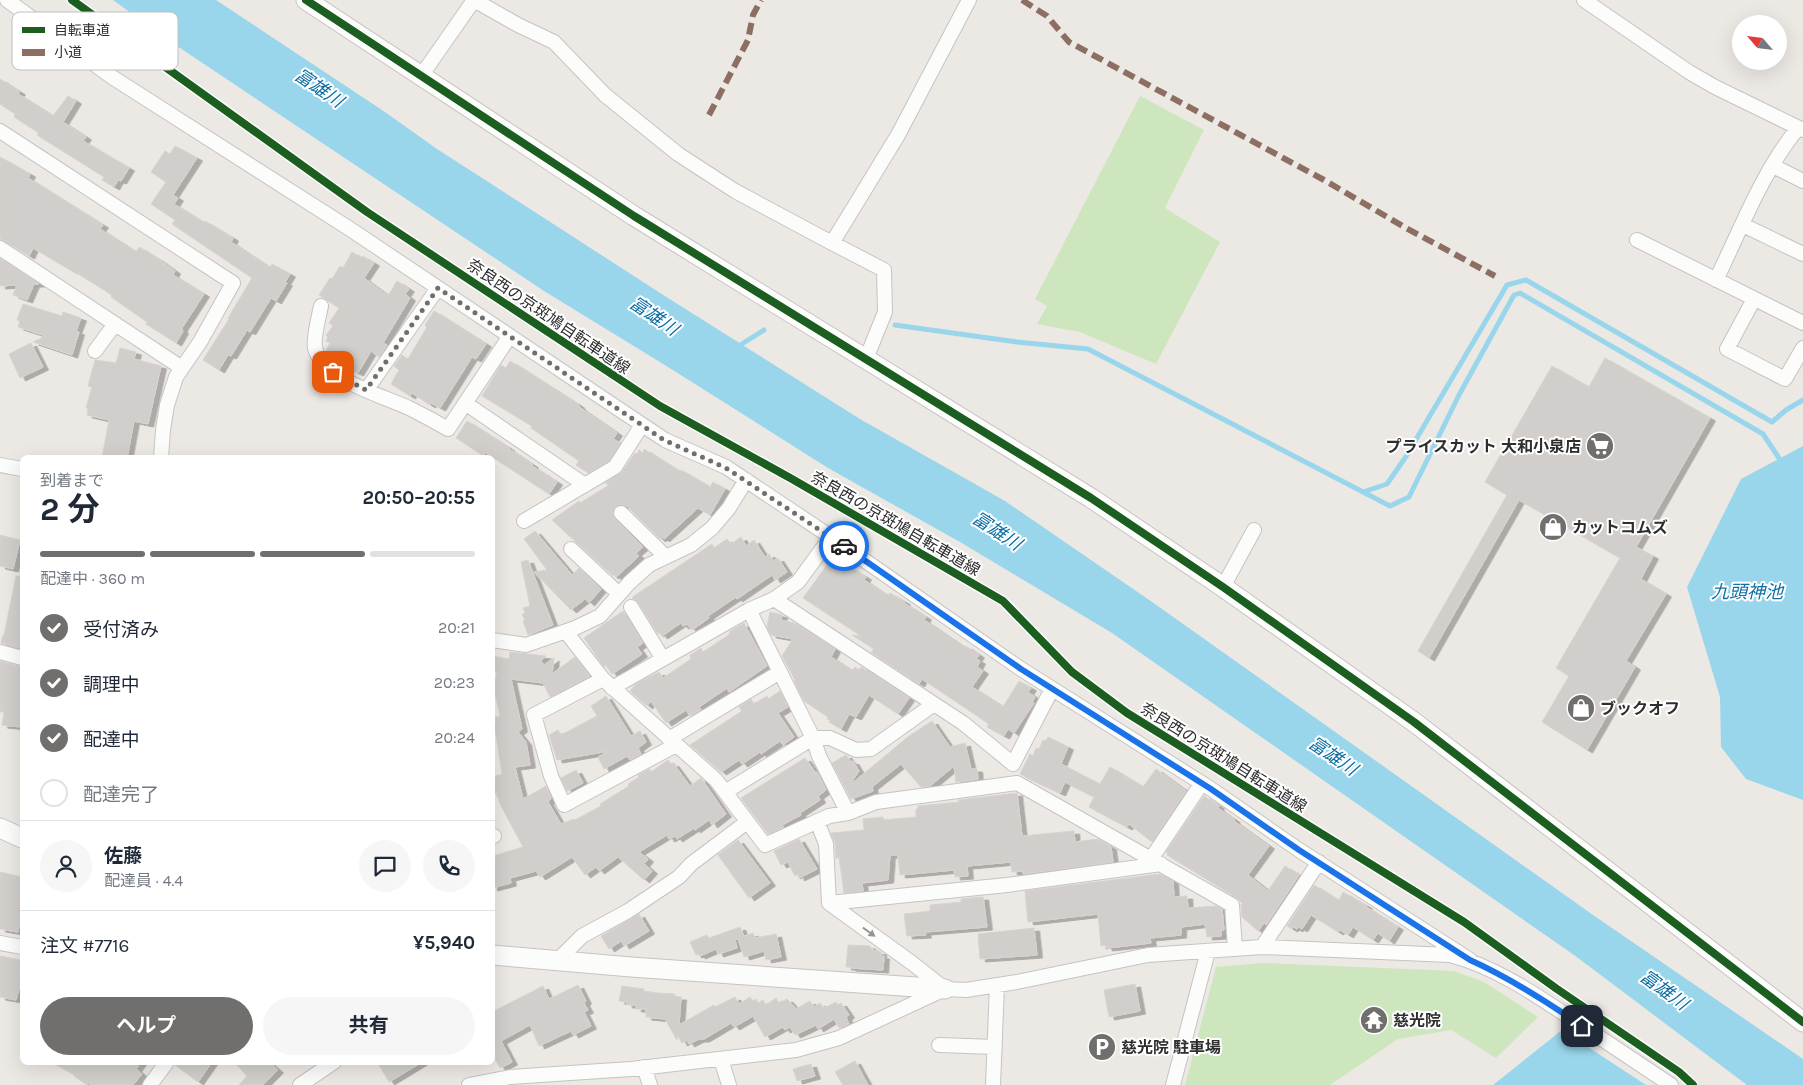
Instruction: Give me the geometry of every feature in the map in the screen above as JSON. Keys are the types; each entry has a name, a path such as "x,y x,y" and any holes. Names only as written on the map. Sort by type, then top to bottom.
{"street":[{"path":"7,0 23,12"},
{"path":"306,0 634,216 1091,498 1223,587 1386,701 1478,769 1803,1022"},
{"path":"421,76 474,0 518,25 554,42 605,95 678,154 735,191 884,270 884,312 866,359"},
{"path":"832,243 898,134 969,0"},
{"path":"1584,0 1689,72 1801,129 1785,144 1716,280"},
{"path":"102,70 350,229 664,440 726,468 746,480 1021,669 1202,783 1470,960 1493,971 1553,1006 1671,1085"},
{"path":"0,131 233,283 200,342 176,377 167,405 161,455"},
{"path":"1773,166 1803,181"},
{"path":"1743,225 1803,254"},
{"path":"1637,240 1803,323"},
{"path":"0,248 182,368"},
{"path":"366,390 438,288"},
{"path":"1754,299 1727,349 1785,379 1803,348"},
{"path":"321,306 315,346 319,357 333,372 366,390 410,408 448,429 510,336"},
{"path":"95,351 115,324"},
{"path":"465,403 586,485"},
{"path":"524,521 615,467 642,425"},
{"path":"0,466 20,469"},
{"path":"495,640 526,645 566,632 600,616 648,565 666,558 691,544 712,528 729,508 746,480"},
{"path":"621,513 666,558"},
{"path":"1223,587 1254,530"},
{"path":"780,672 672,742 564,805 551,776 534,715 663,659 749,610 774,599 798,582 831,537"},
{"path":"571,549 619,594"},
{"path":"774,599 963,723 1013,764 1052,689"},
{"path":"631,607 663,659"},
{"path":"749,610 848,813"},
{"path":"566,632 608,684 716,780 765,845 830,816 848,813 876,802 1017,783 1232,905 1235,949"},
{"path":"0,652 20,657"},
{"path":"725,792 813,738 830,738 856,750 871,750 934,704"},
{"path":"1156,861 1202,783"},
{"path":"557,961 582,936 628,911 679,877 691,864 747,822"},
{"path":"817,822 826,844 829,903"},
{"path":"0,828 20,837"},
{"path":"829,903 1007,885 1156,861"},
{"path":"1262,947 1319,862"},
{"path":"829,903 945,989"},
{"path":"0,943 20,947"},
{"path":"495,955 966,990 1148,955 1262,947 1450,955 1470,960"},
{"path":"1173,1085 1172,1066 1208,951"},
{"path":"993,1085 997,985"},
{"path":"469,1085 644,1068 796,1050 840,1038 945,989"},
{"path":"940,1045 995,1047"},
{"path":"721,1059 728,1085"},
{"path":"150,1085 165,1065"},
{"path":"300,1085 330,1065"},
{"path":"644,1068 650,1085"}],"green space":[{"path":"1140,96 1204,130 1165,208 1220,242 1156,364 1080,332 1037,324 1047,306 1035,299"},
{"name":"慈光院","path":"1262,963 1454,971 1484,982 1538,1017 1496,1058 1451,1030 1398,1039 1330,1085 1185,1085 1216,967"}],"water":[{"name":"富雄川","path":"113,0 216,0 385,112 437,149 668,298 860,419 1005,501 1155,604 1593,915 1803,1059 1803,1085 1747,1085 1574,955 1112,633 960,542 828,468 544,291 178,47 178,12 130,12"},
{"name":"九頭神池","path":"1803,446 1803,800 1746,779 1721,747 1720,697 1687,587 1741,479"},
{"path":"1562,1030 1646,1085 1493,1085"}],"building":[{"path":"0,79 20,92 18,94 53,116 68,96 76,101 63,122 86,137 83,141 129,168 121,181 118,180 114,187 102,180 104,177 37,135 39,133 14,117 15,114 0,104"},
{"path":"175,146 197,158 173,195 178,198 174,204 233,238 231,242 270,268 272,264 290,274 276,301 271,298 250,332 247,330 231,356 228,355 219,370 203,360 252,278 172,224 175,220 151,204 166,182 151,172 165,151 170,154"},
{"path":"0,157 30,174 28,178 103,225 100,229 136,252 139,247 160,260 175,271 173,275 204,294 182,328 183,331 176,343 146,324 147,322 111,297 112,295 72,270 33,248 29,256 0,239"},
{"path":"352,252 374,263 364,278 388,296 397,281 409,289 405,294 410,298 383,343 387,345 379,357 371,351 358,373 338,363 341,359 326,350 330,343 326,341 328,337 326,335 333,326 329,323 339,308 319,295 340,266 343,268"},
{"path":"0,258 39,284 34,284 27,300 13,295 17,285 0,286"},
{"path":"23,304 62,316 63,312 81,318 76,331 79,332 72,355 33,342 46,336 18,327 20,321 17,320"},
{"path":"434,311 486,344 476,359 472,357 440,408 431,403 430,405 412,393 410,396 391,384 399,370 394,366 402,355 408,359"},
{"path":"31,343 43,367 20,378 9,354"},
{"path":"120,348 136,352 134,359 161,366 148,424 134,421 128,455 103,455 109,420 87,415 88,408 86,408 92,387 88,386 95,360 116,363"},
{"name":"プライスカット 大和小泉店","path":"1605,358 1710,418 1636,547 1653,556 1641,579 1666,594 1626,661 1635,667 1587,750 1542,722 1569,676 1556,668 1620,558 1519,500 1429,658 1418,651 1507,495 1485,482 1552,366 1589,387"},
{"path":"510,361 579,405 617,433 613,439 620,443 609,461 588,473 576,465 579,461 531,428 532,426 482,396 501,365 506,368"},
{"path":"467,421 557,482 549,494 495,459 495,455 486,453 482,455 456,438"},
{"path":"644,449 680,472 681,470 710,487 713,482 725,489 710,515 698,508 664,539 662,537 660,539 627,506 619,504 615,507 612,511 615,519 643,547 636,553 639,556 616,577 552,520 579,501 580,503 609,485 605,483 622,472 635,453 637,454 639,450 643,453"},
{"path":"535,531 572,575 579,568 601,589 589,603 585,599 571,610 534,572 547,570 524,539"},
{"path":"0,535 20,540 13,569 0,566"},
{"path":"741,537 746,546 754,540 765,557 769,554 773,561 778,558 787,572 775,580 772,575 708,616 709,618 692,630 687,624 683,626 681,623 662,636 659,632 658,634 638,602 632,598 712,544 714,548 727,539 731,544"},
{"path":"837,559 866,577 864,580 888,596 890,593 905,602 926,617 924,620 965,648 966,646 979,655 976,659 980,661 977,667 983,671 972,687 1003,707 1019,681 1031,688 1028,692 1035,697 1032,702 1034,703 1014,733 1008,729 1004,736 987,727 989,724 922,679 919,684 871,652 874,649 852,635 861,636 803,598 827,565 831,568"},
{"path":"528,560 553,625 528,635 522,614 525,613 523,608 530,606 521,562"},
{"path":"16,576 20,576 20,648 1,643"},
{"path":"623,611 643,643 637,647 642,654 612,674 606,665 604,667 584,638"},
{"path":"770,612 782,615 781,620 794,623 835,649 831,657 852,671 855,667 859,670 861,667 909,698 898,714 869,695 856,717 849,714 841,729 829,722 828,717 804,701 782,656 793,639 771,635 767,627"},
{"path":"744,623 767,666 729,692 727,688 699,707 701,710 690,716 686,710 666,723 651,701 647,706 630,691 636,684 659,672 663,678 691,659 690,655 701,648 703,652"},
{"path":"510,652 546,656 541,661 544,665 554,658 552,674 575,657 590,676 550,697 543,683 511,679 522,729 518,732 526,742 530,765 515,767 523,799 546,786 551,798 548,802 561,824 575,820 601,806 600,804 629,786 628,784 639,777 638,775 650,769 651,772 668,760 672,765 673,763 690,786 701,778 726,814 712,825 709,820 677,839 675,836 669,839 667,835 639,852 648,859 644,864 652,871 644,880 618,857 599,871 596,867 585,875 572,857 540,877 536,871 510,878 511,883 495,887 495,855 523,847 500,804 497,793 495,793 495,776 502,774 495,728 495,717 500,716 495,694 497,672 495,672 495,657 509,659"},
{"path":"0,661 20,666 20,727 2,725 4,712 0,712"},
{"path":"780,691 788,707 778,713 794,737 783,745 780,741 742,764 739,760 721,772 690,745 742,711 739,707 751,699 754,704 767,696 768,699"},
{"path":"606,696 631,736 640,731 646,742 638,748 641,754 630,760 627,756 604,769 598,757 609,751 557,760 549,735 558,730 561,735 597,716 591,706"},
{"path":"932,721 950,747 965,743 971,769 977,769 978,779 956,782 954,766 930,786 921,787 901,764 872,787 873,791 851,799 832,763 846,755 851,762 853,761 859,771 849,786 909,736"},
{"path":"1048,737 1068,747 1061,764 1100,784 1110,767 1143,787 1156,769 1186,791 1152,842 1129,824 1127,827 1089,807 1094,797 1065,782 1060,793 1020,774 1030,754 1033,756 1036,748 1039,749 1043,740 1046,741"},
{"path":"805,758 815,772 813,774 817,772 826,790 818,796 820,800 800,813 801,815 782,825 784,827 768,834 741,798"},
{"path":"576,770 583,783 567,791 561,778"},
{"path":"1017,793 1022,836 1074,831 1075,842 1098,839 1111,847 1113,862 1023,874 1023,871 1012,872 1011,862 967,866 968,876 955,877 954,870 900,875 898,855 890,855 888,880 862,883 863,891 844,893 839,857 836,859 835,843 831,833 864,830 863,819 883,817 883,820 916,817 918,806"},
{"path":"1204,796 1219,806 1218,808 1234,821 1269,846 1248,875 1268,891 1285,866 1299,875 1266,925 1264,923 1258,931 1242,917 1241,904 1243,904 1237,898 1167,855 1166,852"},
{"path":"799,839 817,869 799,878 798,874 795,876 788,862 781,865 774,851"},
{"path":"738,840 770,883 749,898 718,855"},
{"path":"0,872 20,877 20,926 18,932 0,929"},
{"path":"1160,874 1173,881 1174,897 1187,896 1188,908 1216,906 1222,909 1224,930 1221,930 1221,936 1207,937 1205,924 1181,927 1181,935 1150,938 1151,943 1107,948 1106,945 1101,946 1098,914 1028,922 1025,891"},
{"path":"1314,885 1339,901 1343,892 1398,927 1389,941 1378,933 1373,940 1353,927 1348,935 1340,930 1338,932 1311,915 1302,929 1294,927 1292,929 1287,926"},
{"path":"983,897 987,927 925,932 926,935 907,936 904,914 930,911 930,905 961,902 961,899"},
{"path":"639,914 649,931 624,946 621,941 609,949 601,936"},
{"path":"740,927 744,936 753,933 755,938 776,934 781,957 766,960 764,951 744,957 738,939 735,940 737,948 718,954 716,949 700,956 699,954 696,955 690,942 707,935 709,938"},
{"path":"1034,928 1037,955 980,959 978,934"},
{"path":"848,945 870,946 870,948 873,948 873,951 881,952 881,956 884,956 883,970 846,967"},
{"path":"0,956 20,960 20,985 16,1000 0,997"},
{"path":"1135,984 1140,1011 1109,1017 1104,990"},
{"path":"578,985 586,1001 584,1003 588,1010 584,1012 591,1026 573,1035 571,1031 539,1046 530,1025 501,1041 512,1062 500,1068 495,1059 495,1010 543,986 549,999"},
{"path":"622,986 657,993 675,994 675,997 681,997 679,1025 714,1005 715,1007 735,997 739,1004 750,997 753,1001 756,999 758,1003 763,1000 766,1005 776,998 779,1003 787,999 796,1009 810,1001 814,1007 820,1003 824,1008 836,1002 837,1005 841,1003 849,1015 846,1017 849,1024 839,1028 834,1019 818,1029 816,1025 795,1035 790,1027 785,1030 783,1027 765,1037 753,1016 734,1027 731,1023 704,1039 699,1039 689,1044 687,1040 682,1043 678,1035 677,1040 665,1019 646,1017 646,1009 636,1009 636,1005 627,1005 627,1002 619,1001"},
{"path":"855,1061 868,1085 843,1085 835,1072"},
{"path":"811,1064 815,1076 797,1081 793,1069"},
{"path":"57,1065 139,1065 136,1069 142,1074 133,1085 92,1085 88,1083 87,1085 75,1075"},
{"path":"175,1065 210,1065 198,1082"},
{"path":"237,1065 272,1065 278,1070 263,1085 239,1085 247,1076"},
{"path":"379,1065 417,1065 389,1082"}],"waterway":[{"path":"1363,492 1387,484 1405,458 1507,285 1526,280 1772,422 1786,410 1803,400"},
{"path":"895,325 1017,342 1088,349 1390,506 1409,497 1459,395 1514,295 1520,293 1763,434 1779,458"},
{"path":"737,347 764,330"}],"marked path":[{"path":"709,115 748,40 753,15 761,0"},
{"path":"1022,0 1047,16 1069,42 1324,180 1406,228 1495,276"}],"cycle path":[{"name":"奈良西の京斑鳩自転車道線","path":"72,0 89,12"},
{"path":"306,0 634,216 1091,498 1223,587 1414,722 1803,1022"},
{"name":"奈良西の京斑鳩自転車道線","path":"169,70 367,212 660,406 792,479 1003,601 1072,672 1127,713 1464,922 1557,989 1679,1072 1693,1085"}],"way so far":[{"path":"333,372 366,390 438,288 664,440 726,468 844,546"}],"place":[{"name":"プライスカット 大和小泉店","path":"1600,446"},
{"name":"カットコムズ","path":"1553,527"},
{"name":"ブックオフ","path":"1581,708"},
{"name":"慈光院","path":"1374,1020"},
{"name":"慈光院 駐車場","path":"1102,1047"}],"route":[{"path":"844,546 1021,669 1211,789 1299,850 1470,960 1518,985 1582,1026"}]}
